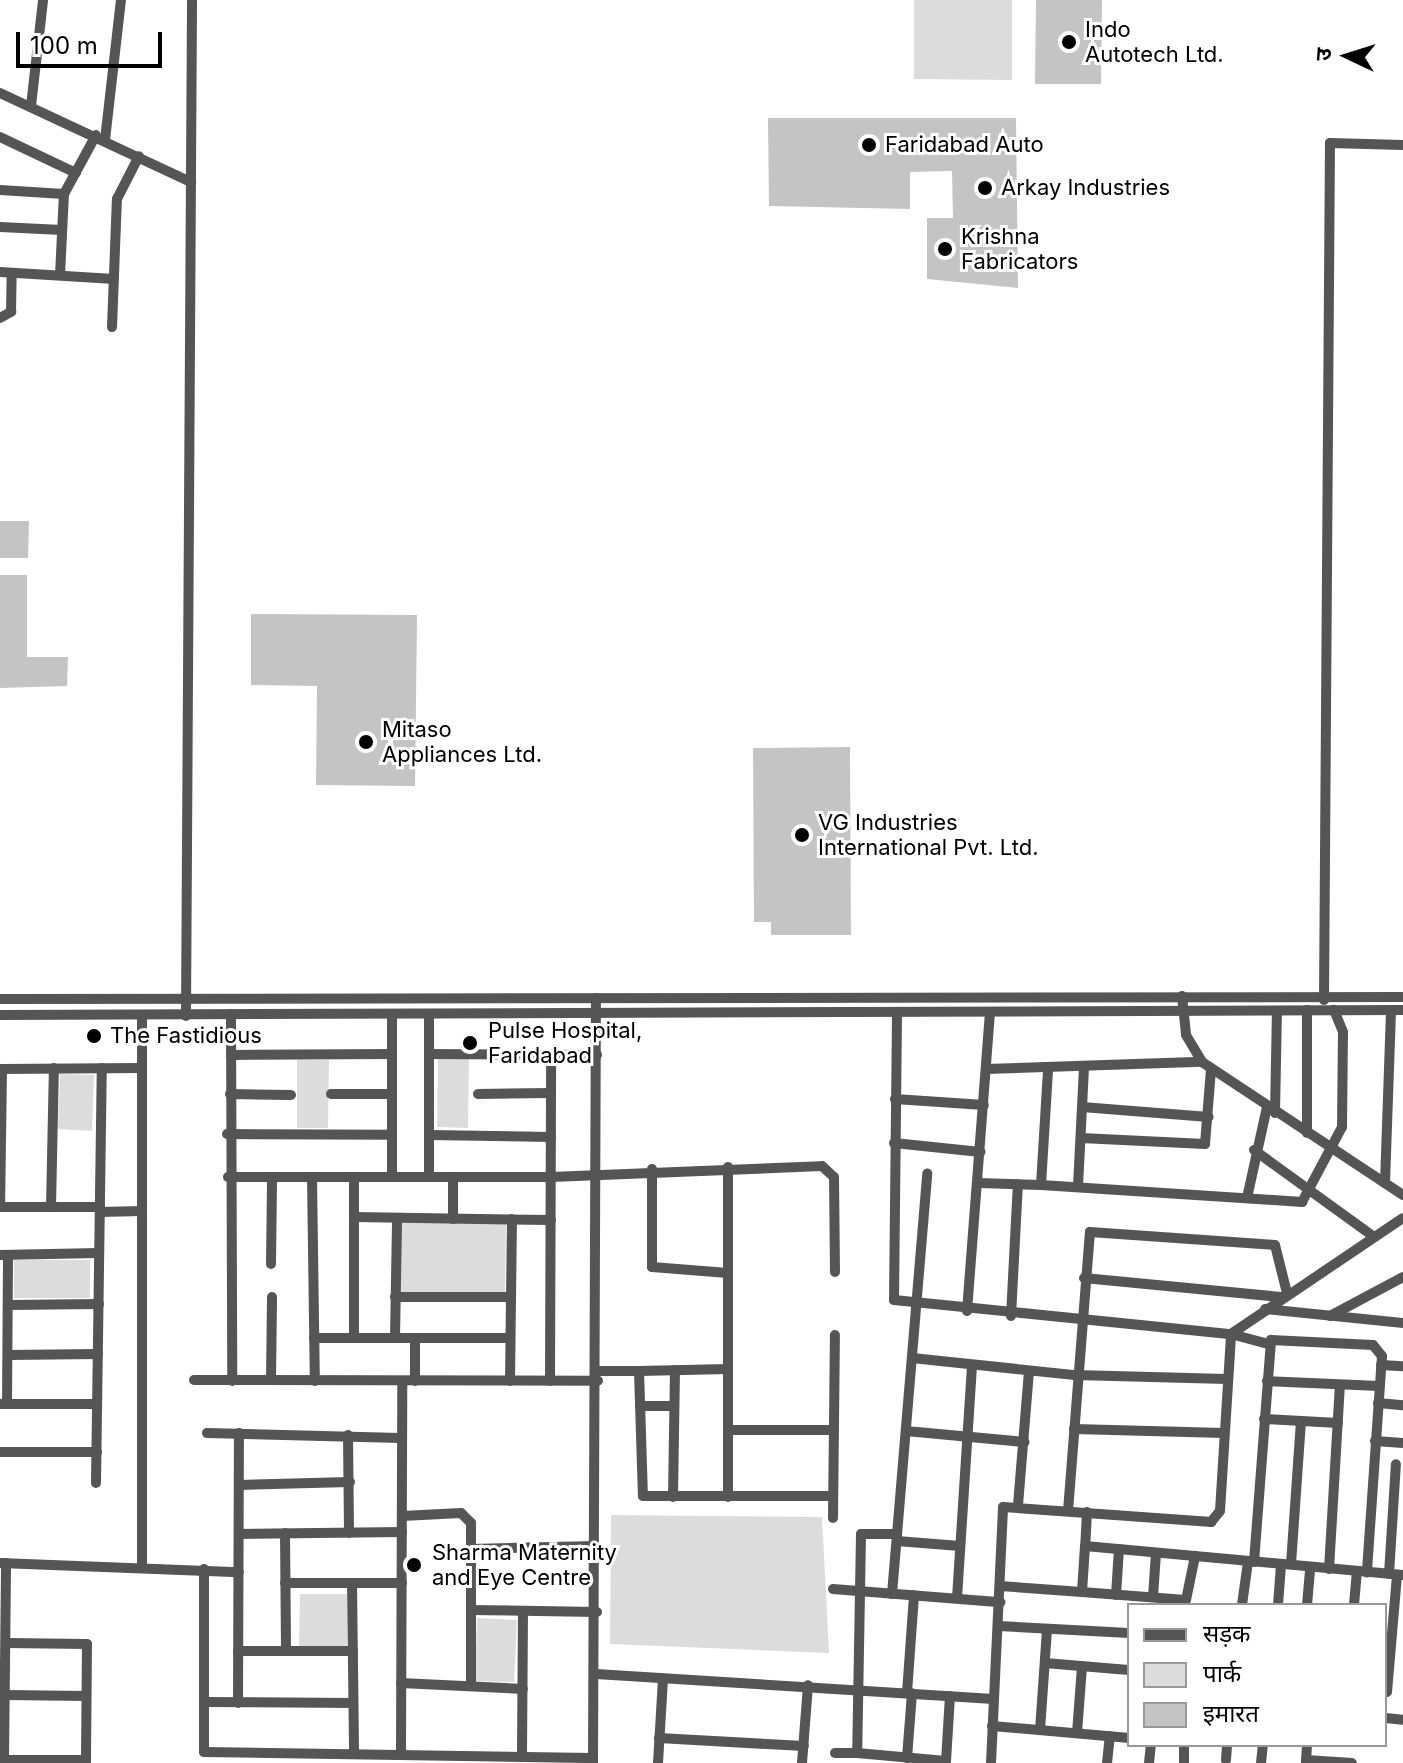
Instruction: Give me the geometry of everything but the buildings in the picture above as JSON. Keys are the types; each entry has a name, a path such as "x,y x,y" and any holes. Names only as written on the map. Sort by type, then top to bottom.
{"street":[{"path":"31,106 43,0"},
{"path":"60,275 64,194 101,138 121,0"},
{"path":"186,1016 192,0"},
{"path":"0,93 191,182"},
{"path":"0,137 76,173"},
{"path":"979,1183 1078,1186 1302,1202 1313,1193 1334,1150 1342,1127 1343,1032 1324,996 1330,143 1403,145"},
{"path":"112,327 117,199 139,156"},
{"path":"0,190 64,194"},
{"path":"0,227 62,230"},
{"path":"0,272 114,279"},
{"path":"0,318 11,312 12,273"},
{"path":"1182,996 1182,1014 1202,1062 1403,1195"},
{"path":"0,999 1403,997"},
{"path":"204,1569 204,1752 328,1759 354,1754 401,1754 419,1759 522,1754 593,1760 598,1376 596,998"},
{"path":"200,1016 201,999"},
{"path":"1307,1010 1307,1133"},
{"path":"0,1015 990,1015 1397,1010 1385,1183"},
{"path":"1247,1198 1254,1150 1271,1110 1277,1011"},
{"path":"231,1014 227,1134 232,1381"},
{"path":"429,1015 429,1177"},
{"path":"897,1015 891,1295 916,1305 1079,1323 1231,1334 1269,1344"},
{"path":"967,1311 990,1015"},
{"path":"142,1016 142,1563"},
{"path":"392,1016 392,1177"},
{"path":"231,1055 392,1054"},
{"path":"429,1054 597,1055"},
{"path":"550,1381 551,1054"},
{"path":"986,1069 1084,1069 1202,1062"},
{"path":"51,1207 54,1068"},
{"path":"96,1483 102,1068"},
{"path":"141,1068 1,1069 0,1207 142,1211"},
{"path":"1041,1185 1048,1069"},
{"path":"1078,1186 1084,1069"},
{"path":"1081,1138 1200,1145 1209,1117 1211,1070"},
{"path":"478,1094 551,1093"},
{"path":"230,1094 291,1095"},
{"path":"331,1094 392,1094"},
{"path":"895,1099 984,1105"},
{"path":"1082,1107 1209,1117"},
{"path":"227,1134 392,1135"},
{"path":"429,1135 551,1137"},
{"path":"894,1143 981,1152"},
{"path":"1254,1150 1374,1237"},
{"path":"228,1177 551,1177 598,1171 728,1167 830,1170 835,1272"},
{"path":"728,1167 728,1497"},
{"path":"652,1169 652,1267 728,1273"},
{"path":"892,1594 927,1173"},
{"path":"271,1264 272,1177"},
{"path":"312,1177 315,1381"},
{"path":"354,1177 354,1338"},
{"path":"453,1177 453,1219"},
{"path":"1011,1316 1018,1184"},
{"path":"354,1217 551,1220"},
{"path":"395,1338 397,1218"},
{"path":"991,1763 1000,1602 1001,1512 1018,1505 1211,1522 1220,1511 1231,1334 1284,1295 1403,1218"},
{"path":"510,1381 512,1219"},
{"path":"1068,1511 1079,1323 1094,1230 1275,1245 1284,1295"},
{"path":"97,1404 4,1404 8,1305 4,1255 99,1253"},
{"path":"1328,1317 1403,1277"},
{"path":"1084,1278 1284,1295"},
{"path":"271,1380 272,1297"},
{"path":"395,1297 511,1297"},
{"path":"8,1305 99,1304"},
{"path":"1265,1309 1403,1323"},
{"path":"833,1518 835,1335"},
{"path":"314,1338 510,1338"},
{"path":"415,1338 415,1381"},
{"path":"1242,1603 1251,1562 1269,1344 1275,1338 1373,1345 1381,1349 1362,1572 1354,1603"},
{"path":"8,1355 98,1354"},
{"path":"912,1358 1075,1375 1227,1379"},
{"path":"957,1598 972,1365"},
{"path":"1381,1365 1403,1366"},
{"path":"194,1380 550,1381 639,1371 728,1369"},
{"path":"673,1497 675,1370"},
{"path":"639,1371 641,1491 673,1497 833,1496"},
{"path":"1018,1505 1029,1371"},
{"path":"401,1754 402,1381"},
{"path":"1267,1381 1379,1386"},
{"path":"1329,1569 1340,1385"},
{"path":"1378,1403 1403,1405"},
{"path":"640,1406 674,1406"},
{"path":"1264,1419 1338,1423"},
{"path":"1278,1603 1286,1565 1301,1421"},
{"path":"1074,1429 1224,1433"},
{"path":"728,1430 834,1430"},
{"path":"906,1431 1024,1442"},
{"path":"207,1433 400,1438"},
{"path":"238,1703 239,1433"},
{"path":"348,1435 349,1533"},
{"path":"1375,1441 1403,1443"},
{"path":"0,1452 97,1452"},
{"path":"1387,1692 1396,1575 1396,1464"},
{"path":"239,1485 350,1482"},
{"path":"1082,1592 1087,1512"},
{"path":"402,1516 467,1516 471,1549 471,1686"},
{"path":"857,1753 863,1690 862,1531 960,1546"},
{"path":"239,1534 402,1532"},
{"path":"285,1533 286,1651"},
{"path":"471,1549 596,1546"},
{"path":"1085,1546 1396,1575"},
{"path":"1116,1595 1119,1549"},
{"path":"1153,1597 1156,1553"},
{"path":"1000,1586 1190,1598 1195,1556"},
{"path":"6,1643 87,1644 86,1762 2,1760 6,1643 3,1563 142,1563 239,1572"},
{"path":"1307,1603 1310,1567"},
{"path":"285,1583 402,1583"},
{"path":"352,1583 354,1754"},
{"path":"833,1589 1000,1602"},
{"path":"907,1758 914,1595"},
{"path":"471,1610 597,1612"},
{"path":"522,1754 523,1611"},
{"path":"999,1626 1127,1633"},
{"path":"1040,1730 1047,1629"},
{"path":"238,1651 353,1651"},
{"path":"1045,1663 1127,1670"},
{"path":"1077,1733 1082,1666"},
{"path":"596,1674 993,1699"},
{"path":"658,1763 663,1678"},
{"path":"401,1683 523,1689"},
{"path":"802,1763 808,1685"},
{"path":"5,1695 86,1696"},
{"path":"835,1753 946,1761 950,1696"},
{"path":"204,1702 353,1703"},
{"path":"992,1726 1127,1738"},
{"path":"1107,1763 1110,1736"},
{"path":"659,1738 804,1746"},
{"path":"1226,1760 1227,1747"},
{"path":"1306,1762 1352,1763"}],"green space":[{"path":"914,0 1012,0 1012,80 914,79"},
{"path":"438,1059 469,1059 468,1128 437,1127"},
{"path":"297,1060 329,1060 328,1128 297,1128"},
{"path":"60,1074 94,1075 92,1131 58,1129"},
{"path":"401,1222 506,1223 505,1294 400,1292"},
{"path":"14,1260 90,1260 90,1298 14,1298"},
{"path":"611,1515 822,1517 829,1653 610,1644"},
{"path":"300,1594 347,1594 347,1647 299,1647"},
{"path":"477,1618 517,1620 514,1682 475,1681"}],"place":[{"name":"Indo Autotech Ltd.","path":"1069,42"},
{"name":"Faridabad Auto","path":"869,145"},
{"name":"Arkay Industries","path":"985,188"},
{"name":"Krishna Fabricators","path":"945,249"},
{"name":"Mitaso Appliances Ltd.","path":"366,742"},
{"name":"VG Industries International Pvt. Ltd.","path":"802,835"},
{"name":"The Fastidious","path":"94,1036"},
{"name":"Pulse Hospital, Faridabad","path":"470,1043"},
{"name":"Sharma Maternity and Eye Centre","path":"414,1565"}]}
